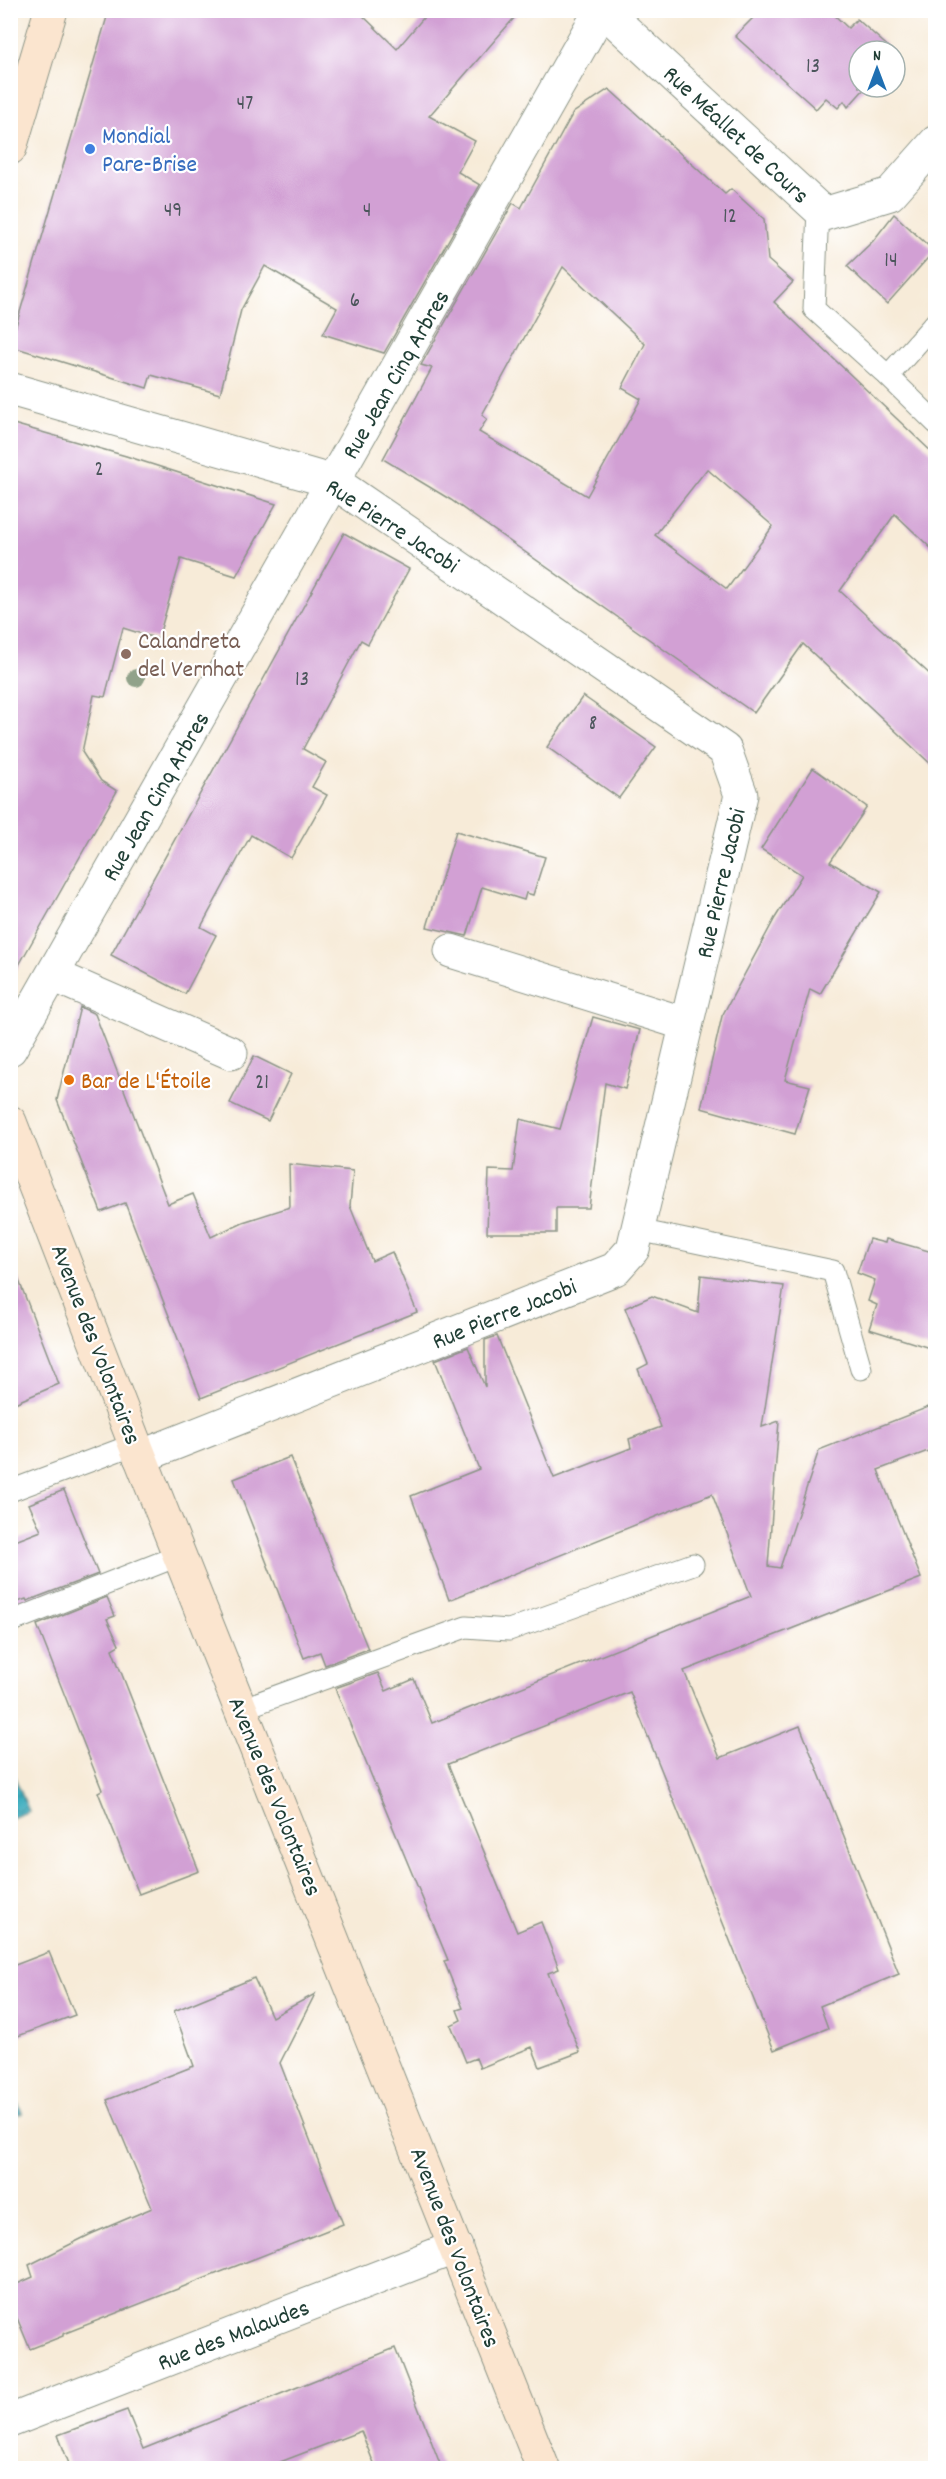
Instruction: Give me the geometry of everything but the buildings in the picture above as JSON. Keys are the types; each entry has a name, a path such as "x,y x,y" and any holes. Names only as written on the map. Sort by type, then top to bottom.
{"main road":[{"path":"10,148 51,10"},
{"name":"Avenue des Volontaires","path":"10,1122 543,2469"}],"street":[{"name":"Rue Méallet de Cours","path":"602,10 824,214 890,194 932,153"},
{"name":"Rue Jean Cinq Arbres","path":"10,1049 602,10"},
{"name":"Rue Pierre Jacobi","path":"10,389 334,482 725,750 741,795 633,1249 615,1269 138,1450"},
{"path":"451,951 686,1024"},
{"path":"53,975 231,1053"},
{"name":"Rue des Malaudes","path":"10,2421 456,2247"}],"lane":[{"path":"818,208 814,309 936,423"},
{"path":"888,376 936,322"},
{"path":"638,1230 833,1270 861,1368"},
{"path":"10,1491 138,1450"},
{"path":"10,1622 180,1555"},
{"path":"241,1709 465,1627 509,1630 693,1564"}],"water":[{"path":"14,1776 29,1811 11,1818 11,1777"},
{"path":"10,2085 22,2113 11,2117 10,2117"}],"place":[{"name":"Mondial Pare-Brise","path":"90,149"},
{"name":"Calandreta del Vernhat","path":"126,654"},
{"name":"Bar de L'Étoile","path":"69,1080"}]}
